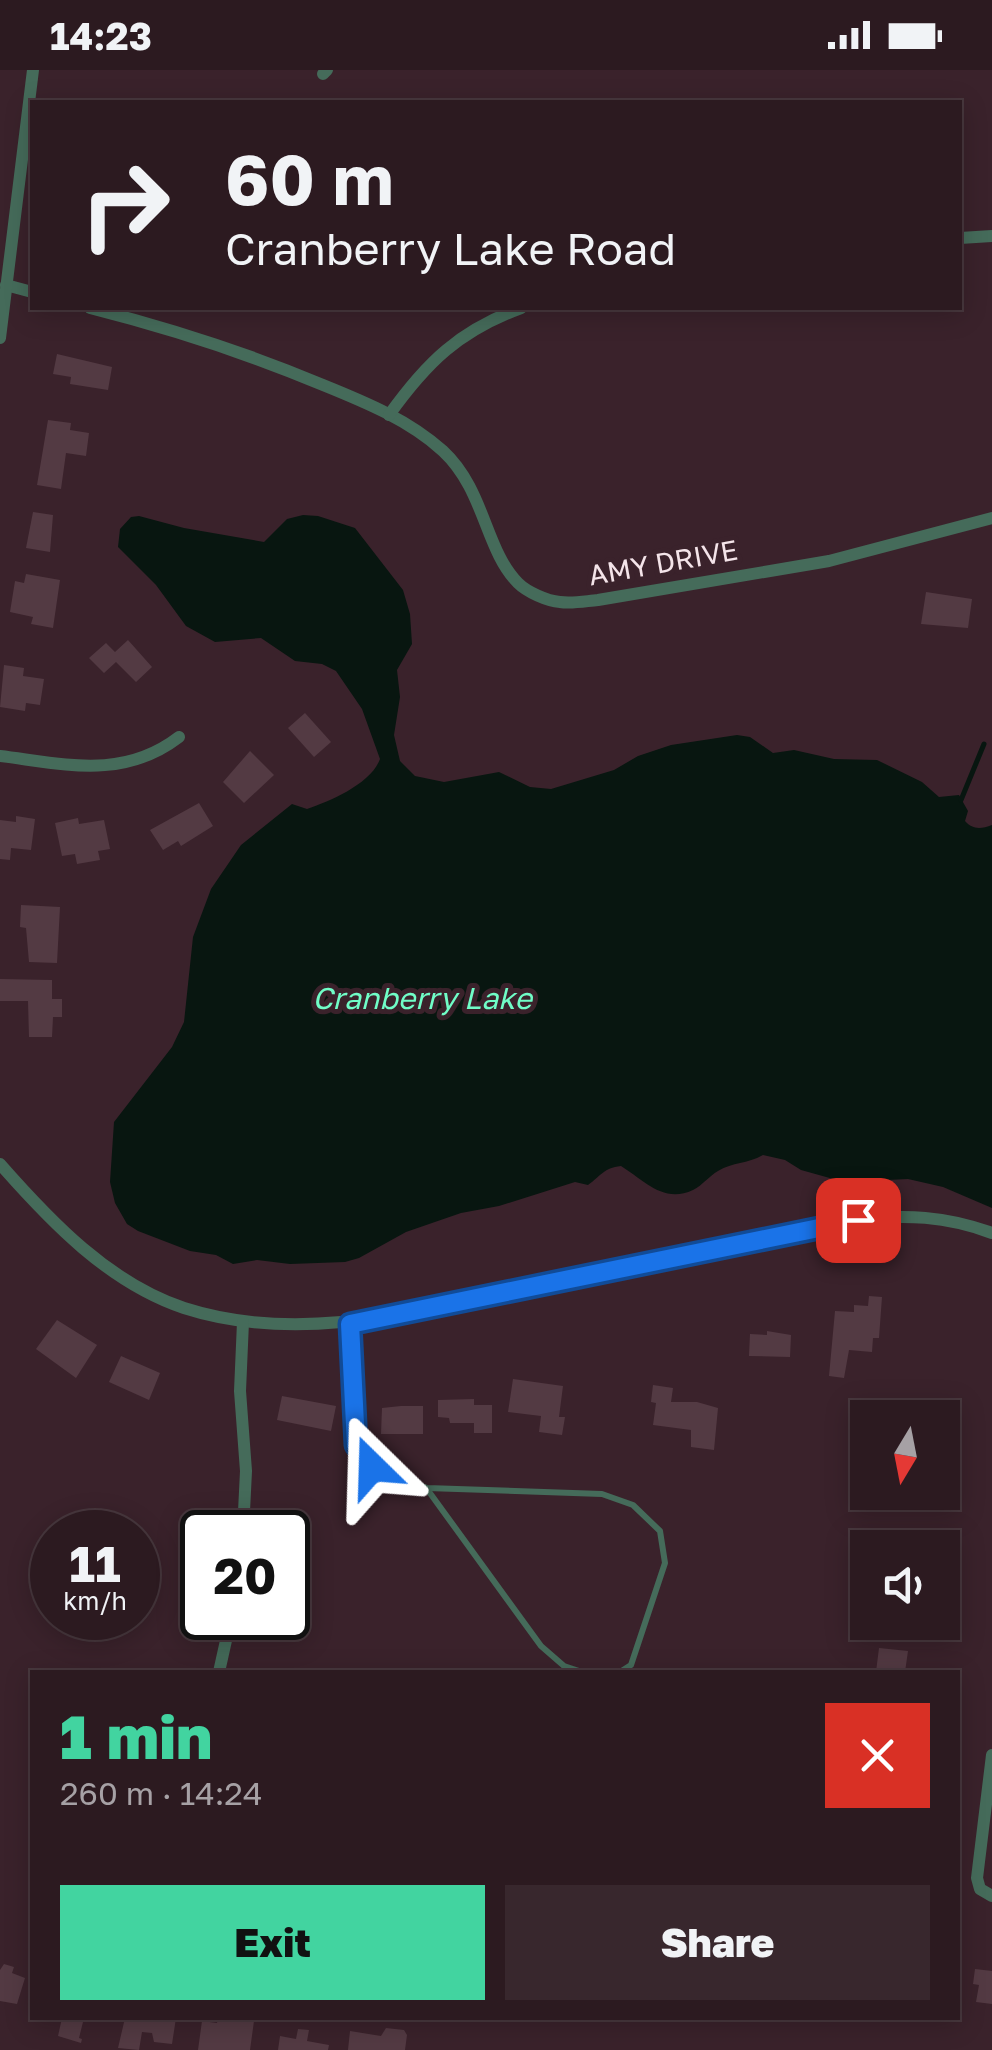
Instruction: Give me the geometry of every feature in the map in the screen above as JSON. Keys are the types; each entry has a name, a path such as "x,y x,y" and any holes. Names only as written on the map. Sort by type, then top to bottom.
{"street":[{"path":"0,338 33,70"},
{"path":"962,238 992,236"},
{"path":"6,285 30,291"},
{"name":"AMY DRIVE","path":"97,310 223,347 306,378 389,415 429,439 452,460 473,490 502,559 519,584 560,602 598,600 828,560 992,518"},
{"path":"389,415 442,351 466,332 517,310"},
{"path":"0,756 81,766 131,764 159,753 179,737"},
{"path":"0,1164 56,1224 131,1283 182,1308 243,1322 350,1324 858,1220 924,1216 955,1220 992,1233"},
{"path":"243,1322 240,1391 246,1471 244,1510"},
{"path":"219,1670 226,1640"},
{"path":"986,1892 977,1878 992,1756"}],"lane":[{"path":"350,1324 356,1445 372,1467 427,1488 602,1494 633,1505 660,1531 665,1563 631,1665 623,1670"},
{"path":"427,1488 541,1646 564,1666 576,1670"}],"water":[{"name":"Cranberry Lake","path":"303,515 355,528 403,590 412,644 397,670 400,697 394,735 400,761 415,776 444,782 499,772 530,787 551,789 614,770 638,756 671,745 737,735 750,737 773,753 794,750 834,759 877,760 922,782 939,797 959,795 968,811 965,821 971,826 992,825 992,1208 943,1187 908,1179 844,1182 763,1155 724,1168 682,1194 663,1192 621,1166 615,1167 588,1185 575,1182 406,1232 345,1262 290,1264 257,1260 233,1264 216,1255 190,1251 127,1224 115,1203 110,1182 114,1122 172,1047 184,1022 193,937 211,889 241,845 292,804 307,809 338,796 359,784 380,759 362,709 336,671 322,664 295,661 261,638 215,642 186,626 156,585 118,547 120,529 131,517 139,516 264,542 287,519"}],"building":[{"path":"57,354 112,367 108,390 70,384 71,377 53,374"},
{"path":"48,420 71,423 70,430 89,433 86,456 66,453 61,489 37,485"},
{"path":"33,512 53,515 50,552 26,548"},
{"path":"26,574 60,580 53,628 31,624 33,617 10,612 15,581 24,583"},
{"path":"926,592 972,599 968,628 921,624"},
{"path":"128,640 152,667 136,682 116,662 104,673 89,658 106,643 115,652"},
{"path":"4,665 24,668 23,676 44,679 40,705 26,703 25,711 0,707"},
{"path":"305,713 331,742 314,757 288,728"},
{"path":"250,751 274,775 244,803 223,782"},
{"path":"199,803 213,826 181,846 178,841 163,850 150,830"},
{"path":"16,816 35,819 31,850 11,848 10,860 0,859 0,820 16,822"},
{"path":"78,818 79,824 104,820 110,849 98,851 100,860 77,864 75,854 62,856 55,823"},
{"path":"21,905 60,907 57,963 29,962 26,928 20,927"},
{"path":"0,979 52,980 52,999 62,999 62,1017 53,1017 52,1037 29,1037 28,1001 0,1001"},
{"path":"869,1296 882,1297 879,1338 873,1338 872,1352 849,1350 844,1378 829,1376 835,1311 854,1312 854,1305 868,1306"},
{"path":"57,1320 97,1345 76,1378 36,1349"},
{"path":"767,1331 791,1335 790,1357 749,1356 750,1334 767,1335"},
{"path":"121,1356 160,1373 149,1400 109,1382"},
{"path":"513,1379 563,1386 559,1417 565,1417 562,1435 539,1432 541,1416 508,1412"},
{"path":"653,1385 673,1388 671,1402 697,1402 718,1408 714,1450 691,1447 691,1430 653,1425"},
{"path":"282,1396 336,1406 331,1431 277,1420"},
{"path":"474,1399 474,1405 492,1405 492,1433 474,1433 474,1423 450,1423 449,1418 438,1417 438,1400"},
{"path":"423,1406 423,1434 381,1434 382,1408"},
{"path":"879,1648 908,1651 905,1670 876,1670"},
{"path":"4,1964 14,1967 12,1973 25,1978 17,2004 0,2001 0,1970"},
{"path":"975,1969 992,1971 992,2004 976,2002 979,1985 973,1984"},
{"path":"62,2020 84,2020 81,2043 58,2036"},
{"path":"125,2020 176,2020 172,2044 154,2042 152,2033 142,2032 139,2050 118,2048"},
{"path":"202,2021 254,2021 250,2050 198,2050"},
{"path":"386,2028 404,2030 405,2050 348,2050 350,2031 381,2036"},
{"path":"298,2029 309,2030 307,2041 329,2045 328,2050 278,2050 280,2036 296,2039"}],"waterway":[{"path":"961,800 984,744"}],"route":[{"path":"372,1467 356,1445 350,1324 858,1220"}]}
